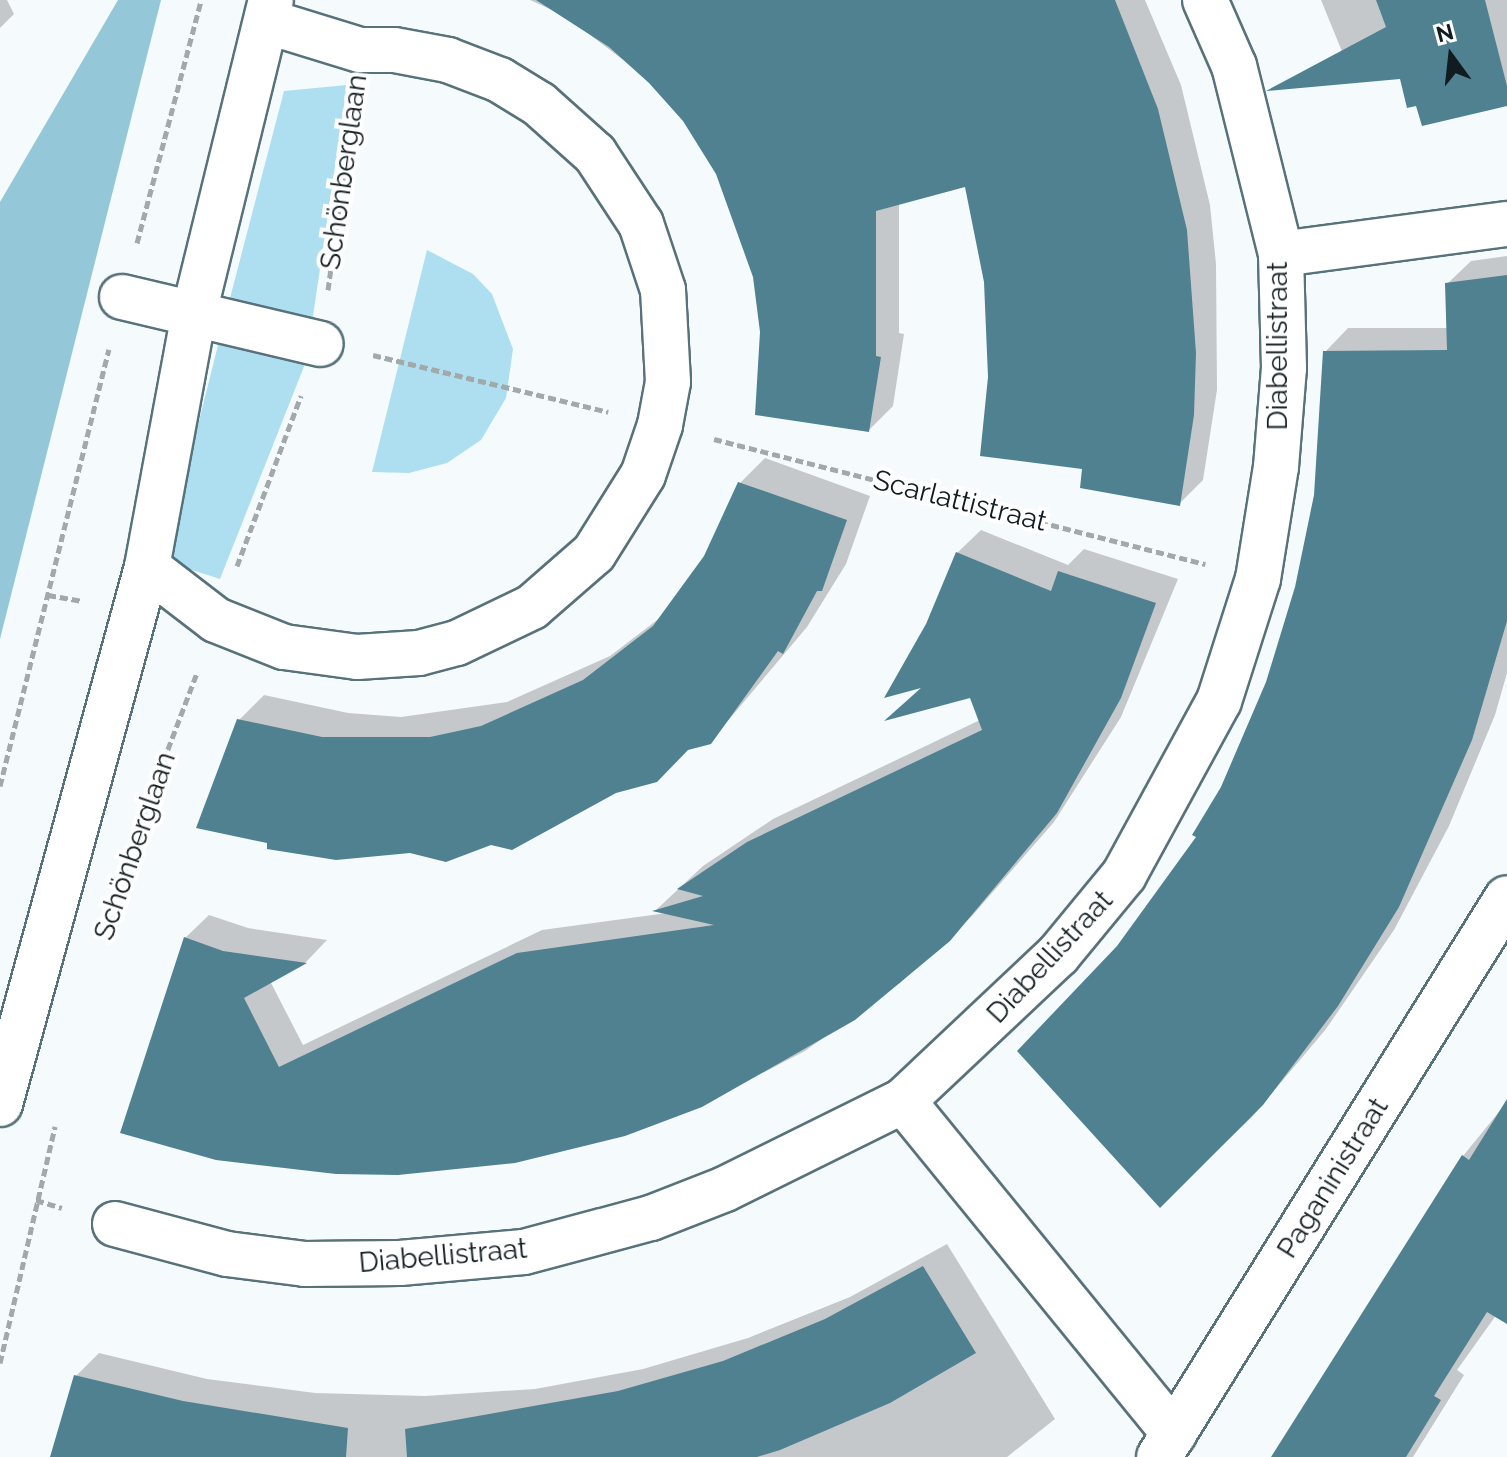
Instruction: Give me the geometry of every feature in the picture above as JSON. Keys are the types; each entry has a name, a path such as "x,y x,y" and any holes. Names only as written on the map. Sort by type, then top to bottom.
{"street":[{"name":"Diabellistraat","path":"115,1224 227,1254 305,1264 400,1263 524,1252 651,1218 725,1189 903,1101 1058,955 1124,875 1219,701 1258,579 1276,467 1284,368 1281,254 1234,66 1205,0"},
{"path":"147,567 216,620 284,647 357,657 419,653 493,628 564,583 594,553 643,475 660,425 668,382 663,290 641,224 595,154 539,104 500,80 448,60 394,50 360,50 269,10"},
{"name":"Schönberglaan","path":"0,1104 147,567 194,313 269,10"},
{"path":"1281,254 1507,224"},
{"path":"122,297 321,344"},
{"name":"Paganinistraat","path":"1166,1445 1507,898"},
{"path":"903,1101 1166,1445"}],"path":[{"path":"0,786 122,297 201,0"},
{"name":"Schönberglaan","path":"134,838 321,344 360,50"},
{"name":"Scarlattistraat","path":"321,344 660,425 1258,579"},
{"path":"0,1363 55,1124"}],"shaded area":[{"path":"118,0 161,0 0,639 0,202"},
{"path":"347,85 312,323 229,302 284,91"},
{"path":"427,250 473,274 492,294 513,349 506,398 481,440 447,463 409,473 372,472"},
{"path":"219,341 305,364 220,579 164,561"}],"building":[{"path":"536,0 1115,0 1158,109 1187,230 1196,353 1194,415 1180,506 1080,488 1082,469 980,456 988,377 984,282 965,187 876,211 876,356 881,357 869,432 755,415 760,332 753,277 716,174 683,121 649,83 609,47"},
{"path":"1376,0 1485,0 1507,86 1507,106 1422,126 1416,106 1407,108 1400,79 1266,91 1386,27"},
{"path":"1507,275 1507,621 1472,740 1399,907 1338,1006 1263,1105 1160,1208 1017,1051 1117,946 1196,837 1192,835 1221,787 1266,682 1295,587 1314,495 1323,351 1447,350 1445,283"},
{"path":"738,482 847,520 822,591 817,591 783,654 778,651 711,744 688,750 657,782 616,793 512,850 491,845 446,862 410,853 336,860 267,849 267,843 196,828 237,719 322,737 430,737 481,726 583,680 653,626 704,556"},
{"path":"956,552 1051,591 1058,571 1156,603 1121,698 1057,813 950,941 855,1020 702,1107 625,1136 515,1163 398,1175 336,1174 216,1160 120,1133 184,937 223,951 307,963 244,998 279,1067 517,953 714,925 652,911 703,896 677,889 747,842 982,730 970,698 884,721 921,688 884,698 926,624"},
{"path":"1507,1099 1507,1324 1487,1312 1434,1396 1441,1400 1406,1457 1271,1457 1462,1155 1469,1160"},
{"path":"923,1266 976,1353 890,1403 780,1450 757,1457 407,1457 405,1429 618,1391 723,1361 825,1319"},
{"path":"74,1375 183,1401 348,1428 346,1457 50,1457"}]}
